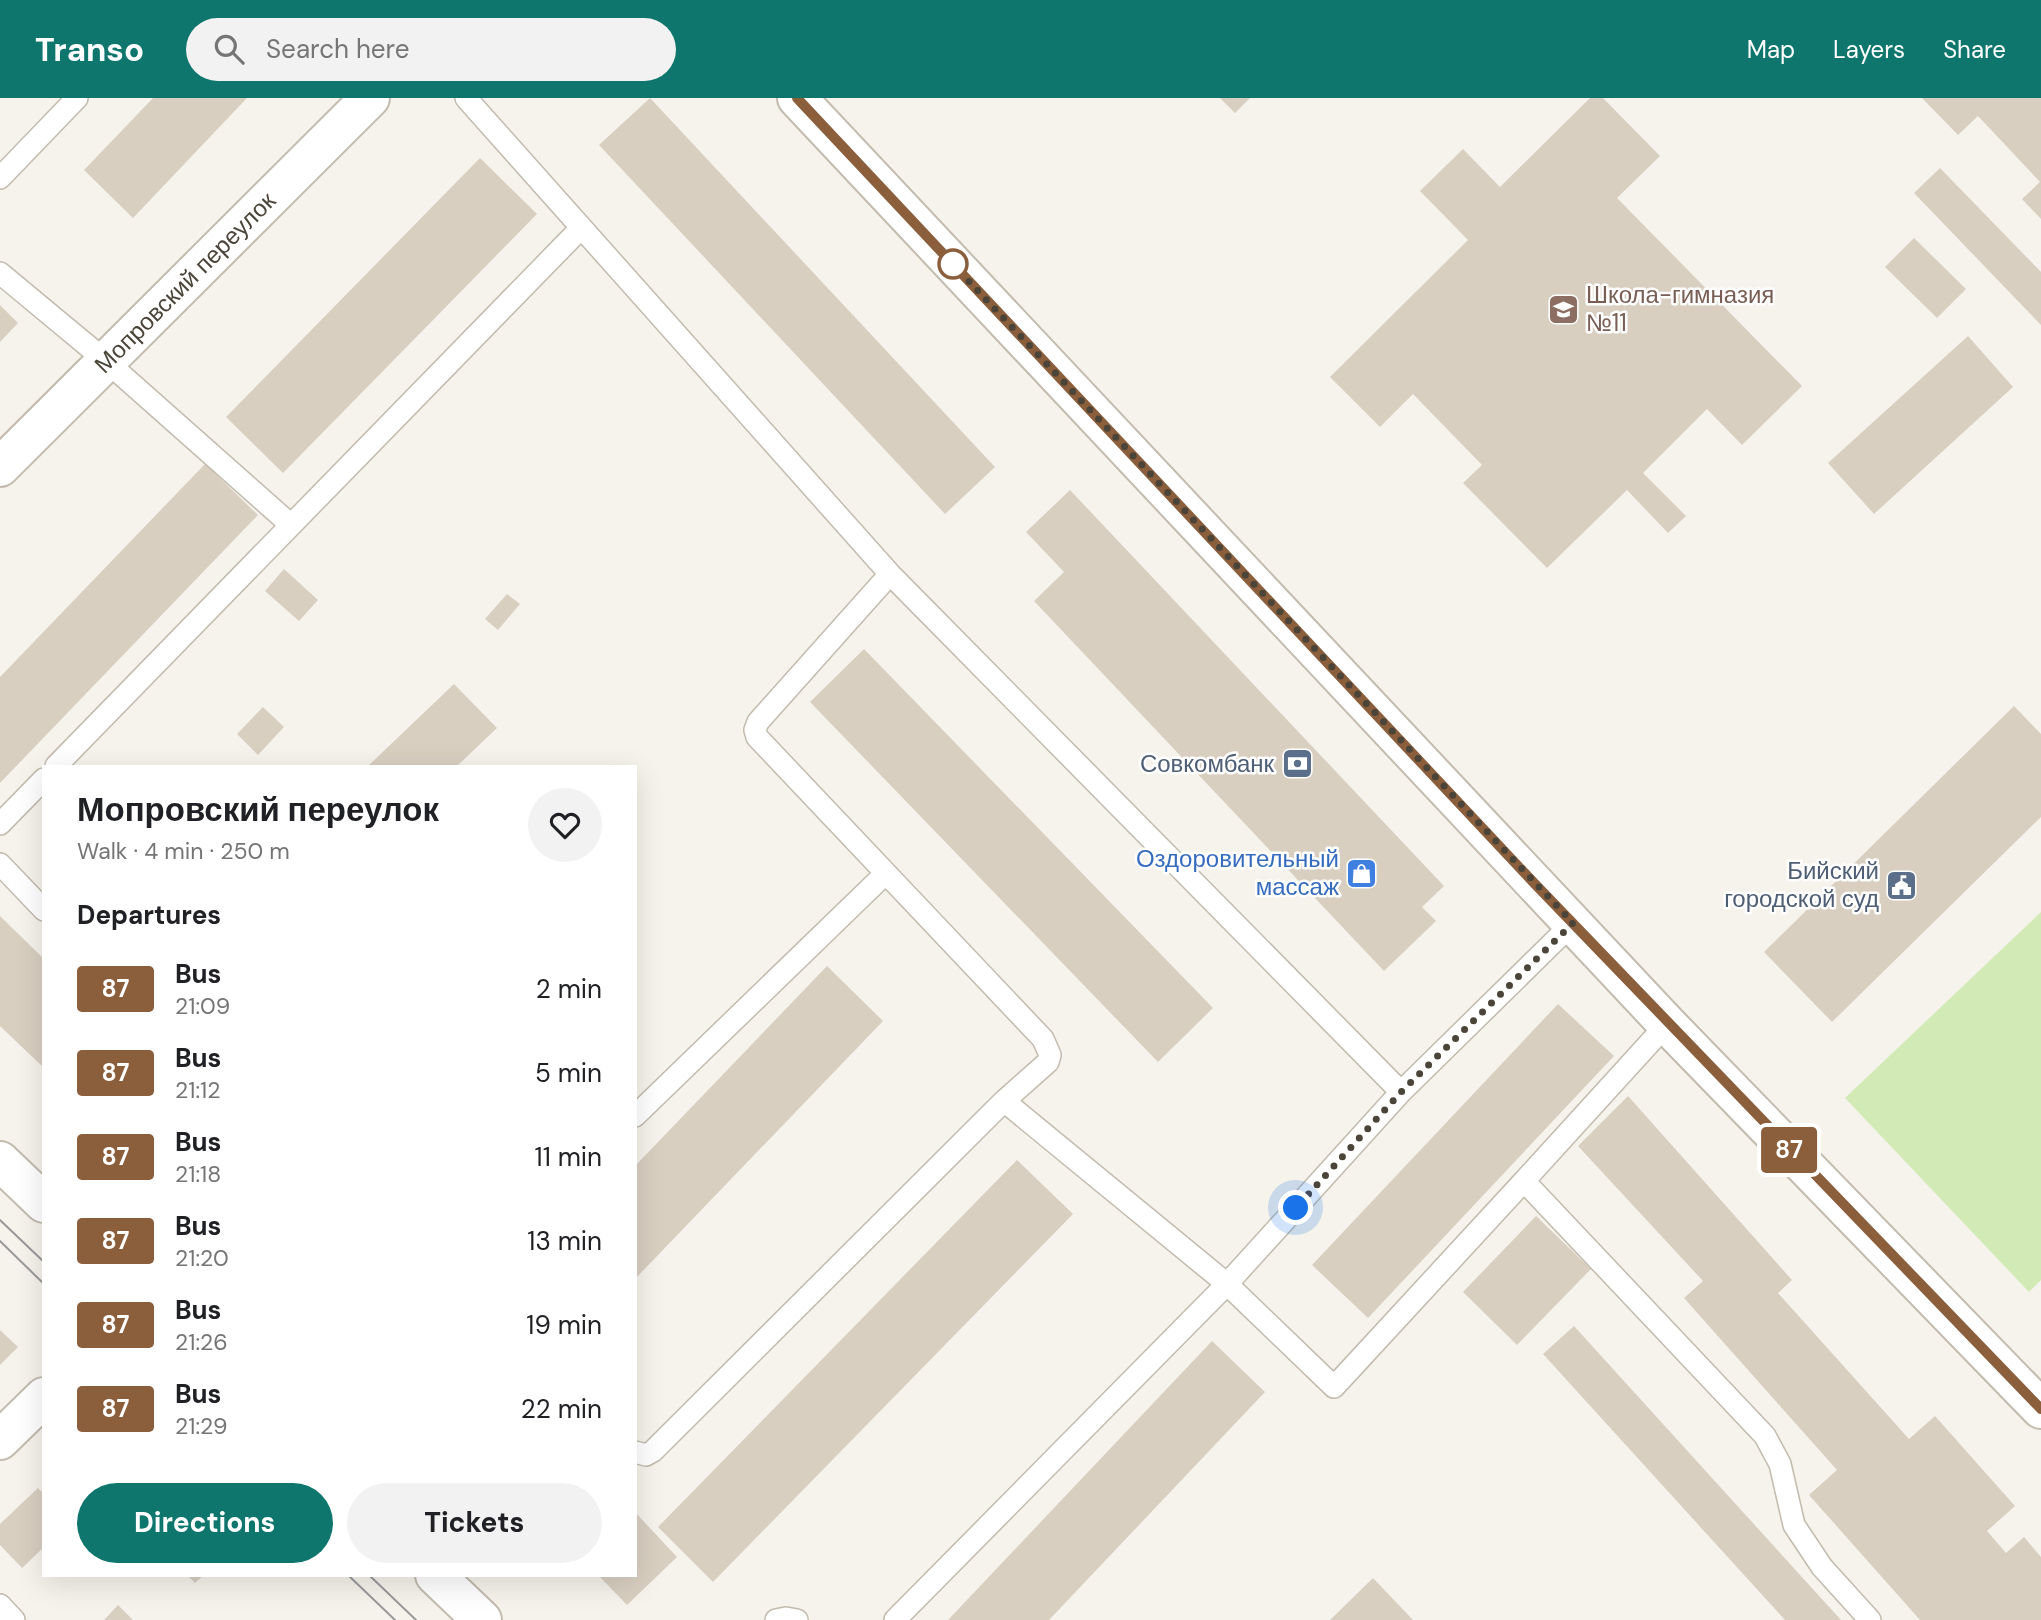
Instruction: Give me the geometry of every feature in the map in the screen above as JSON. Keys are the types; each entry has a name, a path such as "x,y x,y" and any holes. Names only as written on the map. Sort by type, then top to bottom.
{"street":[{"name":"Мопровский переулок","path":"0,467 370,98"},
{"path":"797,98 1668,1024 2041,1409"},
{"path":"0,1161 42,1201"},
{"path":"0,1440 42,1398"},
{"path":"437,1577 482,1620"}],"lane":[{"path":"0,178 77,98"},
{"path":"466,98 890,574 1401,1092"},
{"path":"57,765 581,228"},
{"path":"0,273 106,361 291,525"},
{"path":"637,1452 646,1455 653,1451 1004,1101 1048,1062 1049,1049 1043,1039 757,737 755,730 758,722 890,574"},
{"path":"0,824 42,781"},
{"path":"0,864 42,908"},
{"path":"637,1114 885,874"},
{"path":"895,1620 1227,1284 1401,1092 1573,923"},
{"path":"1004,1101 1227,1284 1334,1387 1668,1024"},
{"path":"1524,1181 1765,1436 1780,1464 1794,1525 1822,1567 1870,1620"},
{"path":"0,1605 14,1620"},
{"path":"776,1620 797,1620"}],"green space":[{"path":"2041,912 2041,1280 2029,1292 1845,1098"}],"building":[{"path":"153,98 247,98 133,218 84,170"},
{"path":"650,98 995,467 945,514 599,145"},
{"path":"1220,98 1250,98 1235,113"},
{"name":"Школа-гимназия №11","path":"1590,98 1603,98 1660,156 1617,198 1802,386 1742,445 1707,409 1643,473 1686,516 1668,533 1627,490 1547,568 1463,483 1482,465 1413,394 1380,427 1330,377 1468,240 1420,191 1463,149 1500,187"},
{"path":"1922,98 2041,98 2041,219 2022,199 2040,182 1978,116 1958,135"},
{"path":"480,158 537,214 283,473 226,417"},
{"path":"1940,168 2041,272 2041,325 1914,193"},
{"path":"1914,238 1966,289 1937,318 1885,267"},
{"path":"0,305 18,323 0,342"},
{"path":"1968,336 2013,387 1874,514 1828,463"},
{"path":"205,464 258,515 0,783 0,677"},
{"path":"1070,490 1444,886 1422,907 1436,921 1384,971 1034,601 1064,572 1026,532"},
{"path":"284,569 318,600 299,621 265,591"},
{"path":"507,594 520,604 498,630 485,619"},
{"path":"864,649 1213,1008 1158,1062 810,702"},
{"path":"454,684 497,728 458,765 369,765"},
{"name":"Бийский городской суд","path":"2014,706 2041,734 2041,817 1832,1022 1764,952"},
{"path":"263,707 284,727 258,755 237,734"},
{"path":"0,916 42,957 42,1066 0,1026"},
{"path":"827,966 883,1021 637,1277 637,1164"},
{"path":"1558,1004 1614,1056 1368,1318 1312,1265"},
{"path":"1628,1096 1792,1280 1778,1293 1909,1439 1935,1416 2015,1506 1987,1531 2006,1553 2024,1537 2041,1557 2041,1620 1920,1620 1809,1495 1837,1470 1684,1298 1703,1281 1578,1146"},
{"path":"1017,1160 1073,1214 713,1582 658,1527"},
{"path":"1536,1216 1591,1269 1517,1345 1463,1292"},
{"path":"1574,1326 1841,1620 1785,1620 1543,1354"},
{"path":"0,1330 18,1347 0,1365"},
{"path":"1212,1341 1265,1392 1049,1620 948,1620"},
{"path":"38,1488 42,1492 42,1549 22,1568 0,1545 0,1524"},
{"path":"637,1514 677,1557 627,1605 600,1577 637,1577"},
{"path":"189,1577 202,1577 195,1583"},
{"path":"1373,1578 1413,1620 1330,1620"},
{"path":"118,1605 133,1620 104,1620"}],"tram line":[{"path":"0,1220 42,1260"},
{"path":"0,1241 42,1282"},
{"path":"350,1577 395,1620"},
{"path":"371,1577 416,1620"}],"bus line":[{"name":"87","path":"797,98 1534,883 2041,1409"}],"place":[{"name":"Школа-гимназия №11","path":"1563,309"},
{"name":"Совкомбанк","path":"1297,764"},
{"name":"Оздоровительный массаж","path":"1362,873"},
{"name":"Бийский городской суд","path":"1902,885"}],"route":[{"path":"953,264 948,259 1573,923 1401,1092 1296,1208"}]}
